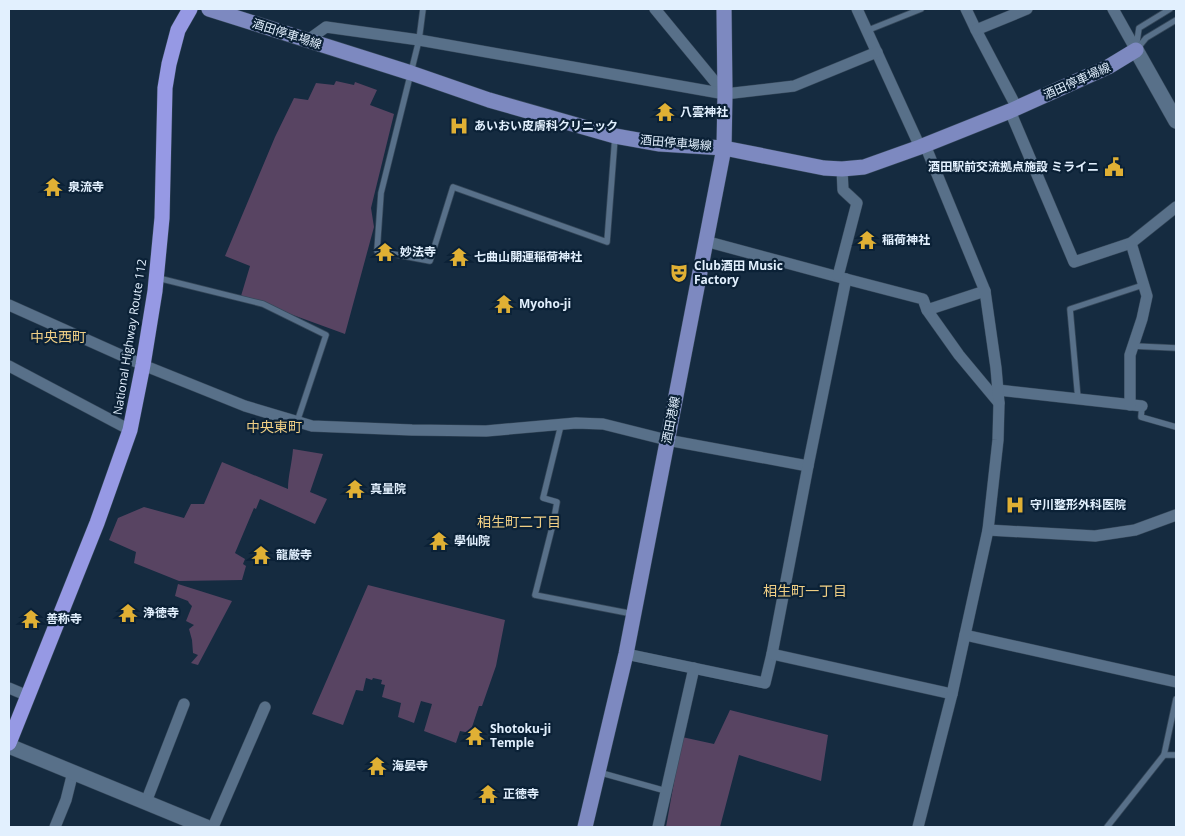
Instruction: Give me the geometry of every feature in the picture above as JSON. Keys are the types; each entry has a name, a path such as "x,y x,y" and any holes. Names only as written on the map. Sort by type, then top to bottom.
{"highway":[{"name":"National Highway Route 112","path":"9,744 97,523 130,430 143,365 156,277 162,218 165,88 168,64 178,30 190,9"}],"main road":[{"name":"酒田停車場線","path":"209,9 411,73 489,100 615,136 660,144 724,148 824,168 842,169 864,167 1014,109 1112,66 1136,50"},
{"name":"酒田港線","path":"585,827 626,654 724,148 724,9"}],"street":[{"path":"655,9 725,94"},
{"path":"857,9 922,146 985,291 1000,403 988,530 952,694 918,827"},
{"path":"966,9 1014,109 1074,262 1131,243 1176,207"},
{"path":"976,30 1026,9"},
{"path":"1113,9 1176,121"},
{"path":"308,40 326,27 419,40 725,94 794,86 876,52"},
{"path":"626,654 765,683 857,203 843,190 842,169"},
{"path":"706,241 923,299 927,310 959,355 1000,403"},
{"path":"1130,405 1130,355 1142,319 1146,296 1131,243"},
{"path":"927,310 985,291"},
{"path":"9,305 143,365 245,406 312,426 353,429 486,431 576,423 603,424 667,440 808,466"},
{"path":"9,366 130,430"},
{"path":"998,390 1142,406"},
{"path":"988,530 1096,536 1135,530 1176,515"},
{"path":"965,635 1176,682"},
{"path":"772,654 952,694"},
{"path":"658,827 694,668"},
{"path":"9,688 28,696"},
{"path":"146,802 184,704"},
{"path":"213,827 264,707"},
{"path":"9,744 146,802 178,821 206,827"},
{"path":"55,827 66,800 73,772"}],"lane":[{"path":"423,9 419,40 381,193 377,251 430,261 452,187 607,242 615,136"},
{"path":"866,31 921,9"},
{"path":"1136,50 1139,28 1170,9"},
{"path":"1136,50 1146,38 1176,20"},
{"path":"156,277 263,304 326,336 297,422"},
{"path":"1078,399 1070,310 1144,285"},
{"path":"1133,346 1176,348"},
{"path":"1142,406 1141,417 1176,426"},
{"path":"561,425 543,498 557,502 534,595 634,614"},
{"path":"1107,827 1164,755 1176,699"},
{"path":"1164,755 1176,755"},
{"path":"598,772 666,791"}],"shaded area":[{"path":"336,81 354,85 355,82 377,90 370,105 394,114 371,208 374,227 345,334 241,296 250,266 225,256 275,137 294,98 308,100 316,83 334,85"},
{"path":"293,449 323,454 310,492 327,499 315,524 260,499 256,509 254,508 235,553 245,559 243,564 246,566 242,580 179,581 134,563 136,552 109,540 118,518 144,507 184,518 191,504 204,504 222,462 288,489"},
{"path":"178,584 232,601 198,665 191,663 198,655 193,653 189,629 194,625 186,621 192,606 188,601 175,596"},
{"path":"368,585 505,620 496,666 482,706 479,706 470,733 460,731 456,743 424,731 432,704 421,701 414,723 398,717 401,703 382,697 385,685 381,684 382,680 373,678 372,680 366,678 363,691 356,690 343,725 312,714"},
{"path":"730,710 828,735 821,781 739,755 720,827 666,827 682,737 714,744"}],"place":[{"name":"八雲神社","path":"665,112"},
{"name":"あいおい皮膚科クリニック","path":"459,126"},
{"name":"酒田駅前交流拠点施設 ミライニ","path":"1114,167"},
{"name":"泉流寺","path":"53,187"},
{"name":"稲荷神社","path":"867,240"},
{"name":"妙法寺","path":"385,252"},
{"name":"七曲山開運稲荷神社","path":"459,257"},
{"name":"Club酒田 Music Factory","path":"679,273"},
{"name":"Myoho-ji","path":"504,304"},
{"name":"真量院","path":"355,489"},
{"name":"守川整形外科医院","path":"1015,505"},
{"name":"學仙院","path":"439,541"},
{"name":"龍厳寺","path":"261,555"},
{"name":"浄徳寺","path":"128,613"},
{"name":"善称寺","path":"31,619"},
{"name":"Shotoku-ji Temple","path":"475,736"},
{"name":"海晏寺","path":"377,766"},
{"name":"正徳寺","path":"488,794"}],"district":[{"name":"中央西町","path":"58,337"},
{"name":"中央東町","path":"274,427"},
{"name":"相生町二丁目","path":"519,522"},
{"name":"相生町一丁目","path":"805,591"}]}
